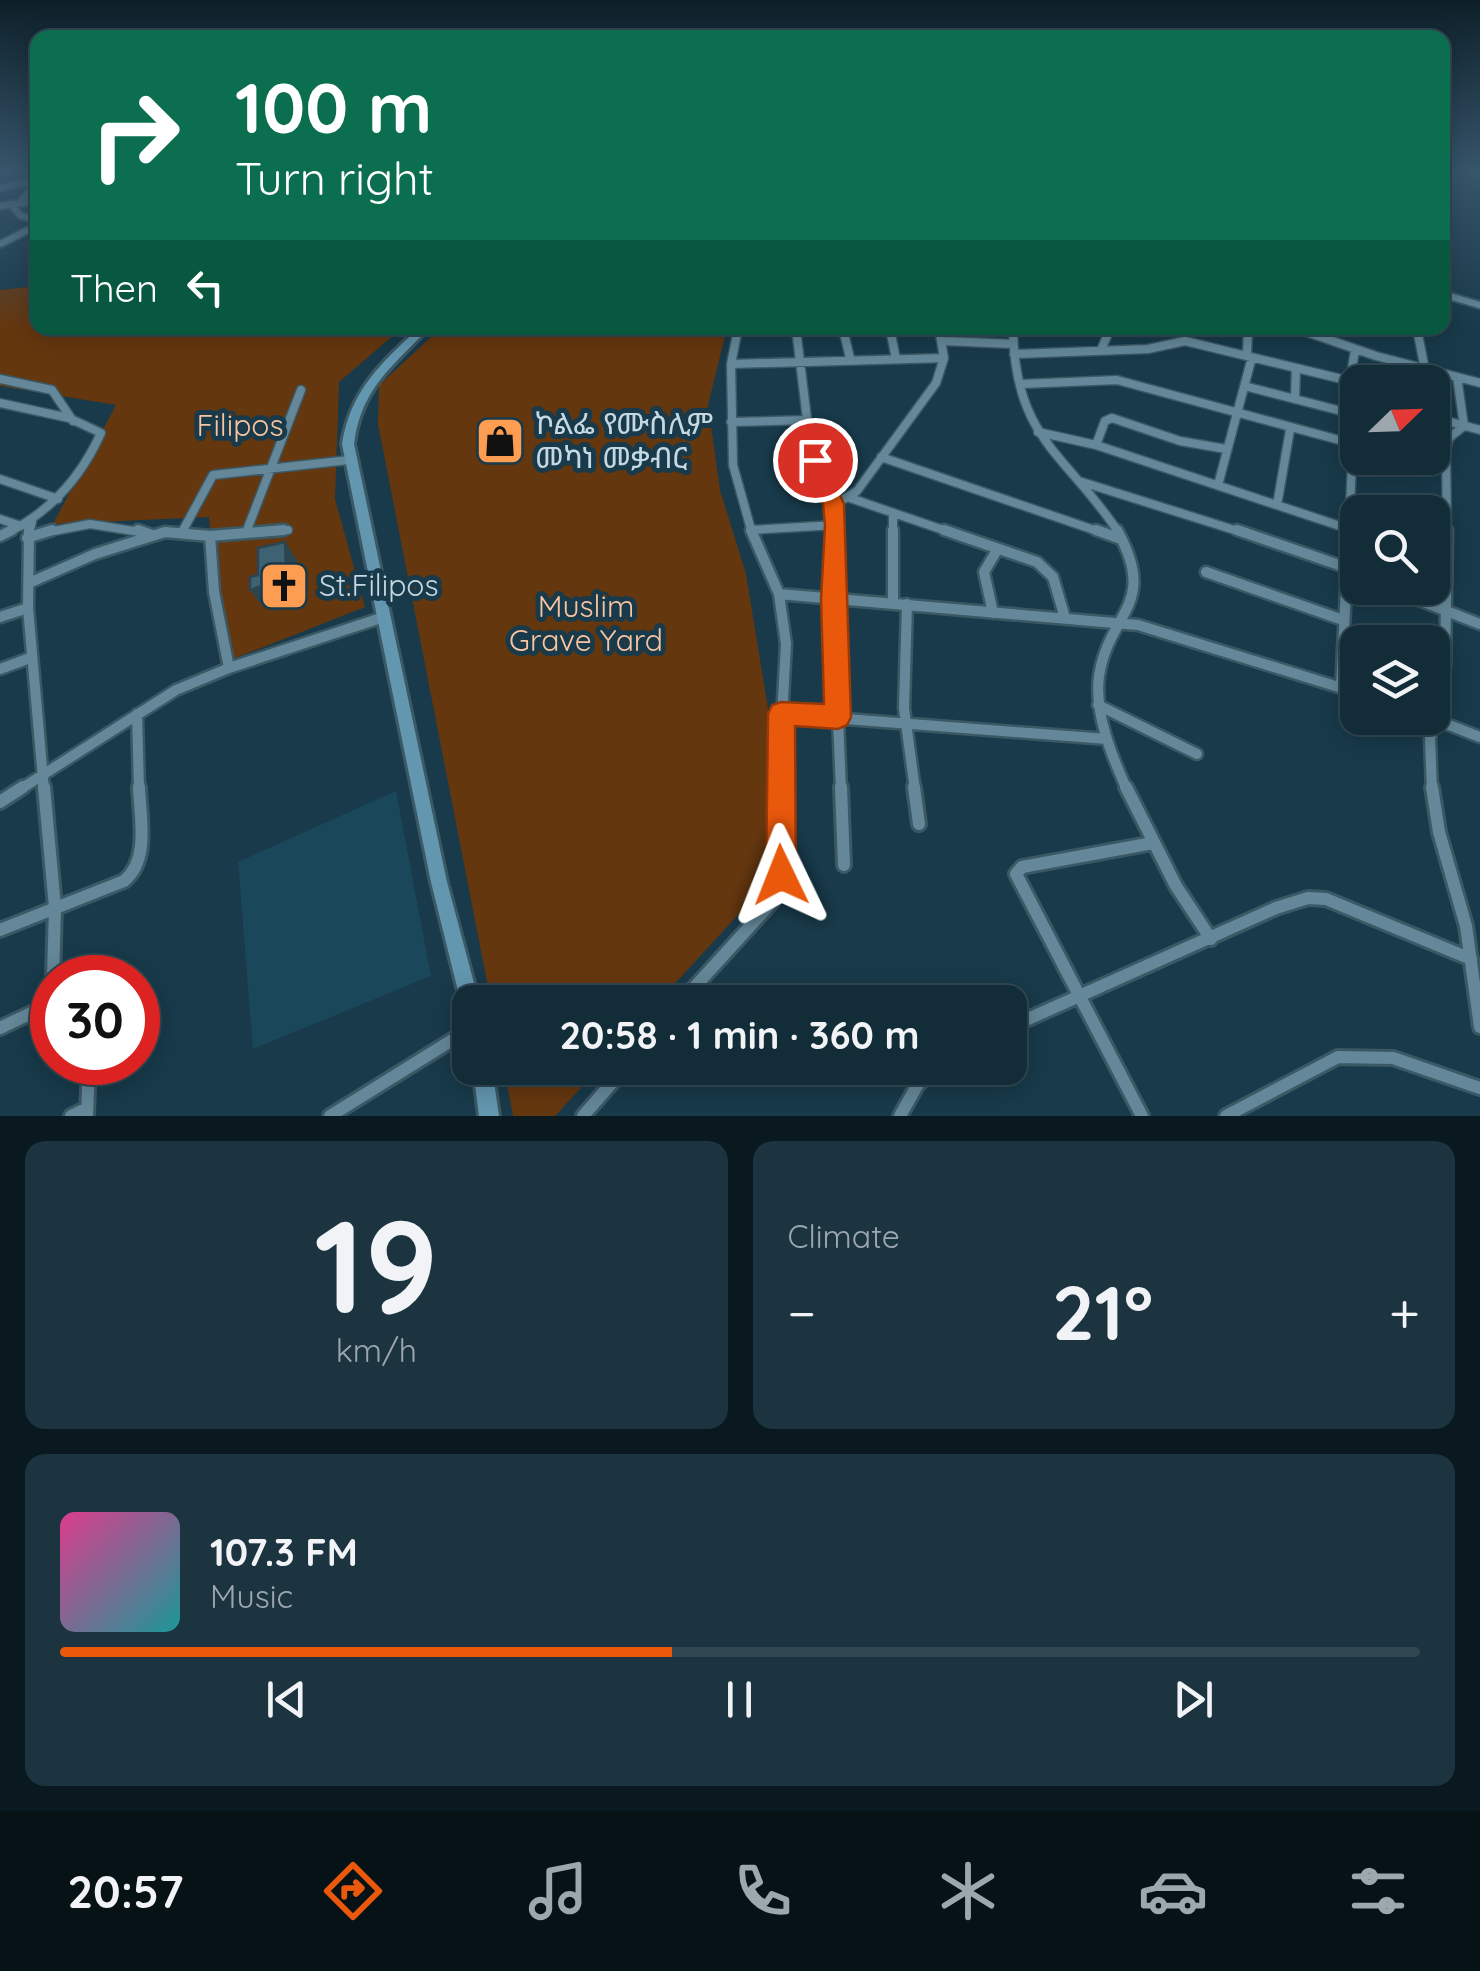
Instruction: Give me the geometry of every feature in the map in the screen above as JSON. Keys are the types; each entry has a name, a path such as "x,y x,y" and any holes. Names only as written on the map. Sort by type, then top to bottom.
{"street":[{"path":"0,244 30,227"},
{"path":"1450,296 1480,305"},
{"path":"417,335 379,372 359,400 349,429 350,460 439,882 465,985"},
{"path":"696,985 778,893 781,714 786,660 779,594 750,530 733,465 731,364 737,335"},
{"path":"797,335 807,420 818,468 834,504 836,525 833,599 844,865"},
{"path":"845,335 850,358"},
{"path":"891,335 896,359"},
{"path":"834,504 850,498 932,391 944,358 942,335"},
{"path":"1013,335 1021,384 1038,432 1052,454 1107,512 1122,539 1136,585 1102,664 1098,704 1107,738 1153,843 1188,911 1210,939"},
{"path":"1100,350 1107,335"},
{"path":"1218,486 1236,414 1248,387 1248,335"},
{"path":"1315,335 1408,365"},
{"path":"1418,335 1424,365"},
{"path":"944,341 1014,349 1100,350 1148,349 1185,341 1340,379"},
{"path":"1353,365 1355,350"},
{"path":"731,364 944,358"},
{"path":"1296,368 1296,398"},
{"path":"1450,375 1480,383"},
{"path":"1457,377 1464,426"},
{"path":"0,379 52,390 75,424"},
{"path":"1021,384 1116,380 1340,442"},
{"path":"1248,387 1340,410"},
{"path":"247,530 301,390"},
{"path":"0,403 39,409 75,424 92,426 100,433 58,498 31,526 30,658 45,772 55,906 54,955"},
{"path":"1096,445 1105,421 1112,418 1169,438 1226,449"},
{"path":"731,422 807,420"},
{"path":"1450,422 1480,430"},
{"path":"1450,438 1464,426"},
{"path":"1276,505 1290,430"},
{"path":"1038,432 1096,445 1340,526"},
{"path":"881,457 1122,539"},
{"path":"182,532 211,476 350,460"},
{"path":"1446,475 1447,625"},
{"path":"0,479 58,498"},
{"path":"1080,482 1138,496 1340,567"},
{"path":"850,498 1037,562 1051,572 1065,618"},
{"path":"892,514 893,602"},
{"path":"0,520 60,527 107,523 152,535"},
{"path":"750,530 836,525"},
{"path":"0,536 31,526 60,527"},
{"path":"29,583 70,563 152,535 182,532 210,536 247,530 288,530"},
{"path":"210,536 214,592 229,668"},
{"path":"993,613 984,572 997,550"},
{"path":"1206,572 1343,620"},
{"path":"779,594 1120,624 1176,636 1340,688"},
{"path":"907,604 906,722 919,824"},
{"path":"1343,625 1344,605"},
{"path":"1434,605 1480,624"},
{"path":"0,617 28,608"},
{"path":"0,802 176,690 229,668 384,617"},
{"path":"0,669 30,658"},
{"path":"1098,704 1197,754"},
{"path":"0,930 124,881 138,865 141,852 137,714"},
{"path":"781,714 1107,738"},
{"path":"1450,725 1480,736"},
{"path":"1430,735 1431,793 1471,959 1480,1026"},
{"path":"1142,1116 1021,890 1017,870 1153,843"},
{"path":"1027,1020 1276,908 1316,898 1471,959"},
{"path":"0,1028 30,1014"},
{"path":"330,1116 452,1039"},
{"path":"1226,1116 1338,1057 1355,1054 1394,1056 1480,1088"},
{"path":"71,1116 87,1112 89,1085"},
{"path":"485,1085 490,1116"},
{"path":"584,1116 610,1085"},
{"path":"900,1116 917,1085"}],"shaded area":[{"path":"396,791 431,976 253,1049 238,862"}],"green space":[{"name":"Filipos","path":"30,287 30,335 394,335 339,382 335,499 365,607 220,664 209,517 53,524 116,405 0,386 0,290"},
{"name":"Muslim Grave Yard","path":"433,335 725,335 708,405 720,490 746,574 792,856 674,985 488,985 378,424 379,385"},
{"path":"507,1085 583,1085 555,1116 513,1116"}],"building":[{"path":"285,542 286,569 294,567 294,579 286,581 286,587 259,594 259,587 250,590 250,577 258,575 258,548"}],"place":[{"name":"ኮልፌ የሙስሊም መካነ መቃብር","path":"500,441"},
{"name":"St.Filipos","path":"284,586"}],"route":[{"path":"781,875 781,714 838,717 833,599 836,525 834,504 815,460"}]}
